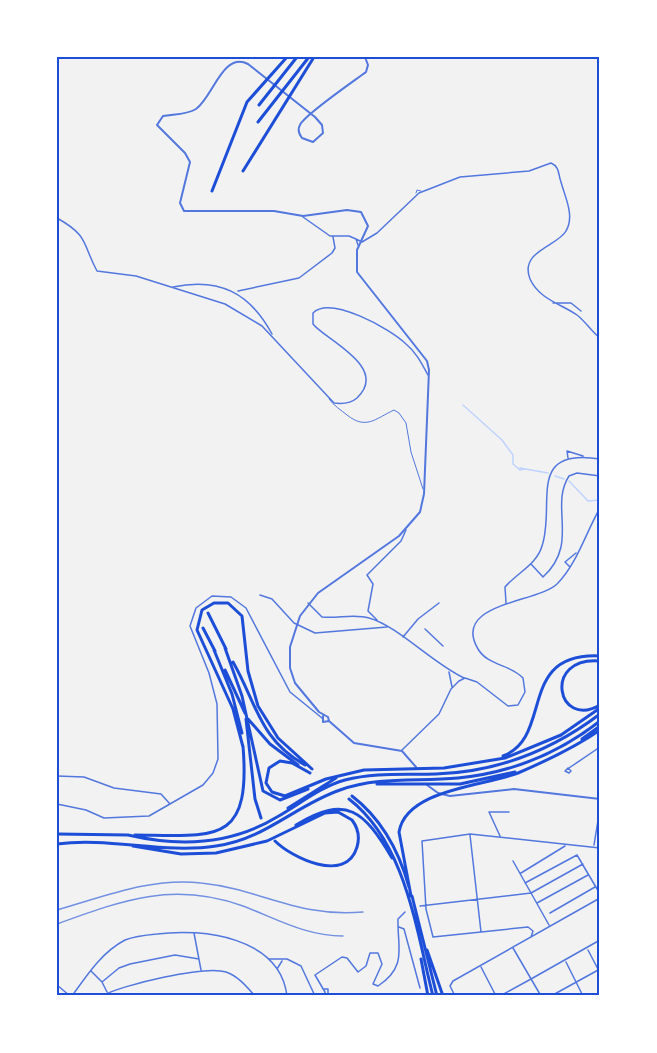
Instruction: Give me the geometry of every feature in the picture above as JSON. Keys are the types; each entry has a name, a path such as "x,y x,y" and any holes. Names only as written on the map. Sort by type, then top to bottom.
{"highway":[{"path":"212,191 247,102 287,57"},
{"path":"259,105 297,57"},
{"path":"258,122 309,57"},
{"path":"243,171 314,57"},
{"path":"243,747 233,709 197,630 199,615 207,606 214,603 228,603 239,610 244,620 248,671 258,706 278,738 311,771"},
{"path":"208,613 268,733 286,752 311,771"},
{"path":"203,628 239,702 258,731 270,744 311,771"},
{"path":"225,648 242,696 260,782 266,794 276,800 288,799 327,779"},
{"path":"57,834 198,837 223,828 238,812 243,799 243,747 235,704 214,650"},
{"path":"486,763 510,754 523,742 530,728 539,692 554,671 574,658 600,656"},
{"path":"600,661 574,665 566,673 561,686 564,700 575,709 587,710 600,706"},
{"path":"242,696 255,799 261,818"},
{"path":"311,771 280,762 269,768 266,783 272,792 285,796 327,779 373,769 444,768 486,763 550,740 600,706"},
{"path":"128,835 169,842 207,842 237,835 267,823 319,791 343,780 378,775 469,771 518,759 561,740 600,714"},
{"path":"57,844 125,844 183,849 233,843 264,832 326,796 366,784 387,780 458,778 511,768 551,752 600,721"},
{"path":"411,896 399,832 405,816 416,806 448,791 493,782 527,769 569,749 600,728"},
{"path":"366,784 460,783 527,769"},
{"path":"267,823 318,787 342,775"},
{"path":"351,797 373,815 391,841 404,868 425,947 435,996 397,866 377,827 351,797"},
{"path":"282,834 323,810 343,809 367,823 397,866"},
{"path":"125,844 161,851 198,854 237,849 282,834 330,812 346,815 356,827 358,845 350,858 335,865 313,863 290,853 276,841"},
{"path":"425,947 432,960 443,996"},
{"path":"420,948 428,996"}],"street":[{"path":"365,57 368,65 366,72 300,124 299,132 306,141 317,140 322,133 322,125 315,117 248,64 240,61 229,64 198,108 189,113 163,116 158,120 158,128 185,153 190,162 180,207 184,211 274,211 303,216 347,210 361,212 368,226 355,261 359,277 425,357 429,376 424,494 420,512 406,530 401,541 367,575 373,584 368,611 377,621"},
{"path":"596,57 600,60"},
{"path":"362,243 377,233 421,193 465,176 529,171 551,163 556,165 570,214 565,234 534,255 529,273 530,280 552,303 583,320 600,338"},
{"path":"303,216 333,237 349,236 362,243"},
{"path":"57,218 79,233 86,242 97,271 136,276 222,302 257,322 329,399 340,404 353,401 362,391 363,378 353,355 313,324 313,313 322,307 339,308 395,334 413,350 429,376"},
{"path":"170,287 212,285 236,291 289,280 307,274 332,253 335,246 333,237"},
{"path":"356,239 359,247"},
{"path":"236,291 258,312 274,338"},
{"path":"552,303 567,303 581,311"},
{"path":"567,303 567,310"},
{"path":"568,459 567,451 584,457 600,459"},
{"path":"506,603 505,587 531,563 543,545 549,478 554,468 568,459 584,457"},
{"path":"531,563 543,577 559,555 563,541 564,488 569,476 577,473 600,476"},
{"path":"308,603 322,616 360,616 377,621 448,671 483,685 510,707 518,705 524,696 523,678 482,655 474,637 475,625 482,614 496,606 532,598 550,589 570,567 600,508"},
{"path":"329,721 324,723 322,717 295,683 290,659 294,630 308,603 325,587 406,530"},
{"path":"570,567 565,562 577,552"},
{"path":"57,804 111,818 149,816 203,785 213,773 218,762 215,694 190,626 192,614 205,599 225,595 242,604 290,692 322,717 328,717 329,721 344,736 361,746 402,751 415,764 429,788 450,796 514,789 600,798 600,789"},
{"path":"260,595 272,599 294,623 315,633 388,627"},
{"path":"403,638 418,619 439,603"},
{"path":"425,629 443,646"},
{"path":"448,671 459,681"},
{"path":"455,674 459,681"},
{"path":"451,675 452,687"},
{"path":"402,751 439,714 452,687 465,678"},
{"path":"569,768 600,747"},
{"path":"57,776 84,777 114,788 161,794 171,804"},
{"path":"594,847 600,808"},
{"path":"500,836 489,812 509,812"},
{"path":"539,932 524,927 433,936 427,905 421,844 425,839 470,834 600,848"},
{"path":"470,834 481,932"},
{"path":"554,843 559,850"},
{"path":"520,874 567,845"},
{"path":"455,996 450,986 453,981 599,898 600,893 580,856 573,856 525,883"},
{"path":"513,861 549,926"},
{"path":"420,906 531,893 583,864"},
{"path":"537,903 589,875"},
{"path":"550,913 596,886"},
{"path":"324,996 323,989 315,978 318,971 344,957 354,971 361,971 372,952 381,956 382,964 373,982 376,987 381,985 397,964 401,942 398,917 405,912"},
{"path":"398,927 404,929 420,988"},
{"path":"531,937 533,931"},
{"path":"57,985 71,996 110,949 128,939 171,932 194,932 232,938 269,959 277,969 287,996"},
{"path":"194,932 202,971"},
{"path":"500,996 600,940"},
{"path":"513,947 540,996"},
{"path":"551,996 599,970 588,950"},
{"path":"102,982 119,968 130,964 176,955 199,959"},
{"path":"269,959 294,962 301,966 315,996"},
{"path":"277,969 283,960"},
{"path":"566,962 583,996"},
{"path":"481,968 495,996"},
{"path":"91,971 102,982 107,993"},
{"path":"102,996 202,971 228,972 255,996"},
{"path":"323,989 328,989 328,996"}],"lane":[{"path":"329,399 362,424 394,411 399,413 406,423 411,452 424,494"}],"waterway":[{"path":"463,405 502,440 513,455 513,464 520,470 525,469"},
{"path":"520,468 548,473"},
{"path":"555,476 564,479"},
{"path":"569,481 588,501 600,500"}],"railway":[{"path":"57,910 128,889 183,882 222,886 318,911 363,912"},
{"path":"57,924 126,901 171,894 218,899 243,906 304,930 343,936"}]}
